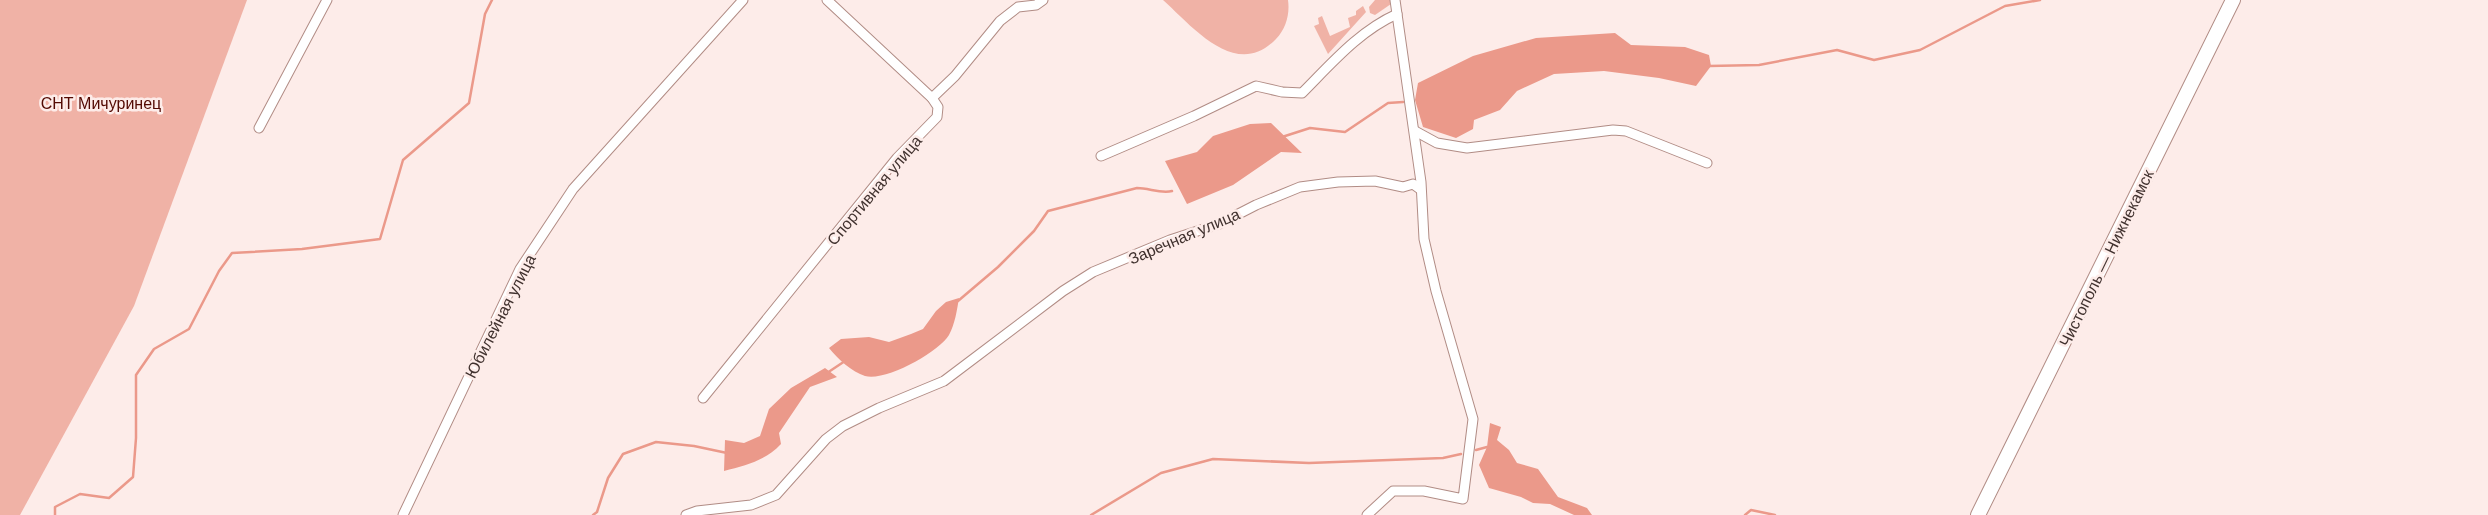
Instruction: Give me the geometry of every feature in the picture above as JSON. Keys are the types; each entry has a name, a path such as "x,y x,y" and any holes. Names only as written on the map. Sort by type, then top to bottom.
{"main road":[{"name":"Чистополь — Нижнекамск","path":"1978,515 2233,0"}],"street":[{"path":"259,128 327,0"},
{"name":"Юбилейная улица","path":"403,515 520,269 573,189 743,0"},
{"path":"827,0 932,98 955,76 1000,21 1018,7 1036,5 1043,0"},
{"path":"1366,515 1393,491 1424,490 1463,499 1473,420 1424,239 1421,182 1415,131 1395,0"},
{"path":"1102,156 1194,116 1256,86 1282,92 1302,93 1341,52 1387,18 1397,14"},
{"name":"Спортивная улица","path":"702,398 897,158 937,117 938,106 932,98"},
{"path":"1415,131 1437,143 1468,148 1626,130 1707,163"},
{"name":"Заречная улица","path":"686,515 697,511 751,505 776,494 826,439 843,426 944,380 1063,291 1093,272 1126,260 1170,240 1219,224 1256,205 1300,187 1338,182 1375,181 1403,187 1413,184 1420,189"}],"green space":[{"name":"СНТ Мичуринец","path":"0,0 247,0 134,306 20,515 0,515"},
{"path":"1163,0 1288,0 1288,11 1285,26 1276,39 1261,50 1246,54 1230,52 1215,45 1187,23"},
{"path":"1375,0 1391,0 1391,4 1375,15 1370,13 1369,7"},
{"path":"1363,6 1366,12 1328,54 1314,26 1319,24 1318,18 1322,16 1330,36 1350,27 1348,18 1356,15 1356,11"}],"shaded area":[{"path":"1615,33 1631,45 1685,47 1709,55 1711,66 1696,86 1659,78 1604,71 1554,74 1517,91 1500,110 1474,120 1473,129 1456,138 1423,127 1415,100 1418,83 1473,56 1536,38"},
{"path":"1271,123 1302,153 1281,152 1233,185 1187,204 1165,161 1197,152 1213,136 1250,124"},
{"path":"959,298 953,326 943,342 911,364 885,375 865,376 846,365 829,348 841,339 869,337 889,342 911,334 923,329 936,311 946,302"},
{"path":"825,368 837,377 810,387 779,433 781,444 762,458 724,471 725,440 744,443 760,436 769,409 791,388"},
{"path":"1490,423 1501,427 1497,440 1509,450 1517,463 1538,469 1558,497 1587,508 1592,515 1574,515 1550,504 1533,503 1521,497 1489,488 1479,465 1487,447"}],"waterway":[{"path":"55,515 55,507 80,494 109,498 133,477 136,438 136,375 154,349 189,329 219,271 232,253 302,249 380,239 403,160 469,103 485,14 492,0"},
{"path":"1709,66 1759,65 1837,50 1874,60 1920,50 2005,6 2040,0"},
{"path":"1282,137 1310,128 1345,132 1388,103 1403,102"},
{"path":"958,301 998,267 1034,231 1048,211 1137,188 1164,192 1172,191"},
{"path":"827,373 845,361"},
{"path":"593,515 597,512 608,478 623,454 656,442 694,446 727,453"},
{"path":"1476,450 1487,447 1490,449"},
{"path":"1091,515 1161,473 1213,459 1309,463 1443,458 1461,454"},
{"path":"1745,515 1751,510 1775,515"}]}
